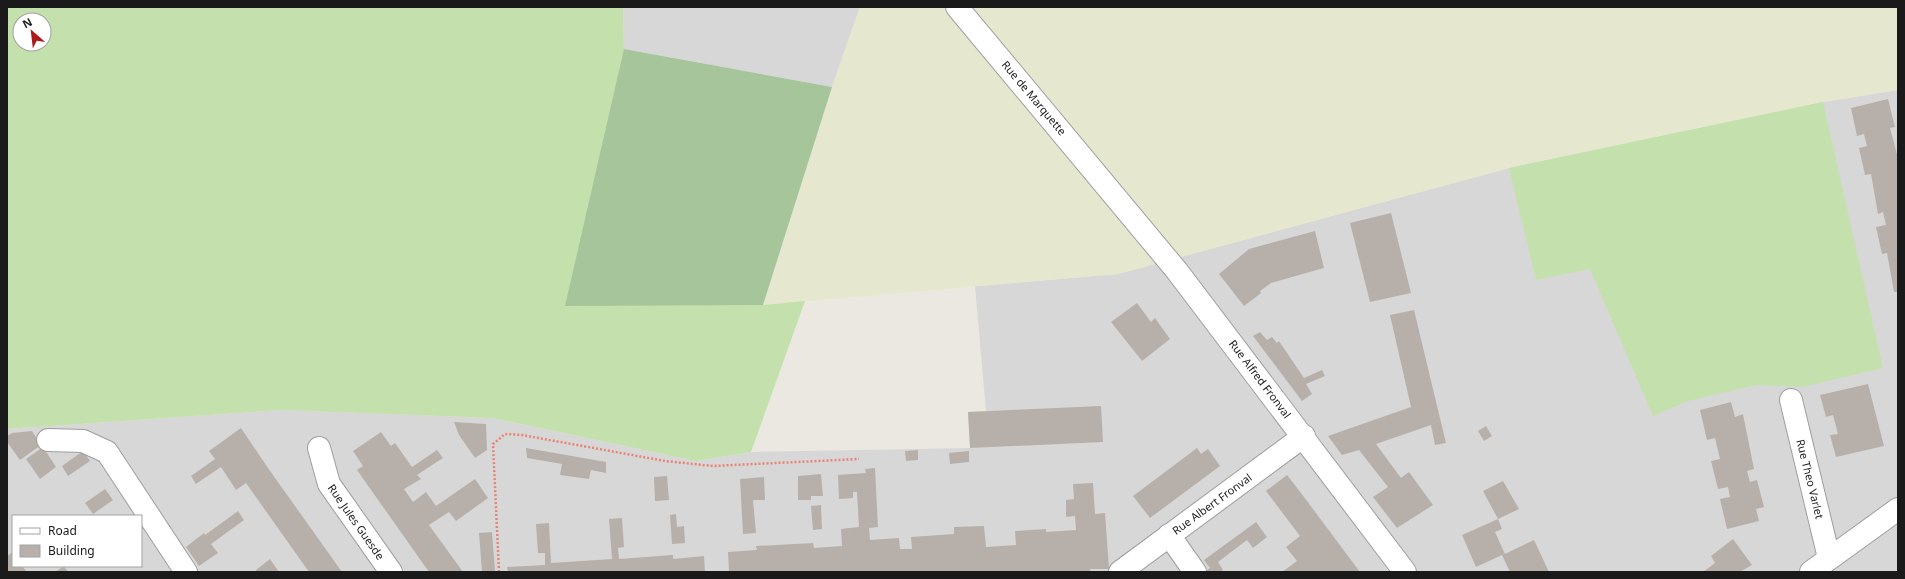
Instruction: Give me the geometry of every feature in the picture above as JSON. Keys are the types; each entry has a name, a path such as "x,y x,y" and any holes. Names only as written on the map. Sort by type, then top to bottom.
{"street":[{"name":"Rue de Marquette","path":"957,7 1110,189"},
{"name":"Rue Alfred Fronval","path":"1110,189 1203,304 1406,572"},
{"name":"Rue Theo Varlet","path":"1791,400 1829,558"},
{"name":"Rue Albert Fronval","path":"1120,572 1168,535 1304,436"},
{"path":"48,440 83,441 107,452 186,572"},
{"name":"Rue Jules Guesde","path":"319,448 329,484 391,572"},
{"path":"1811,572 1898,509"},
{"path":"1168,535 1196,572"}],"path":[{"path":"499,572 492,444 505,434 522,435 665,461 713,466 859,459"}],"shaded area":[{"path":"623,7 860,7 832,87 624,49"},
{"path":"1898,90 1898,572 7,572 7,429 281,410 492,418 696,461 751,452 970,448 968,412 986,411 975,286 1118,274 1509,168 1823,102"}],"green space":[{"path":"7,7 623,7 624,49 763,305 805,301 751,452 696,461 492,418 281,410 7,429"},
{"path":"860,7 1898,7 1898,90 1823,102 1509,168 1118,274 763,305 832,87"},
{"path":"624,49 832,87 763,305 565,306"},
{"path":"1823,102 1883,368 1802,387 1756,385 1688,401 1653,416 1590,269 1536,280 1509,168"}],"building":[{"path":"1888,99 1895,127 1890,128 1898,158 1898,292 1894,292 1887,253 1882,254 1876,227 1886,225 1883,212 1878,214 1871,174 1865,175 1859,148 1867,146 1864,134 1857,136 1851,108"},
{"path":"1391,213 1411,293 1370,302 1350,223"},
{"path":"1315,231 1324,268 1271,283 1244,306 1219,274 1249,249"},
{"path":"1137,303 1151,322 1155,318 1170,339 1142,361 1111,322"},
{"path":"1414,310 1446,443 1435,445 1431,425 1376,444 1401,478 1409,472 1433,505 1397,528 1373,497 1388,487 1359,450 1342,455 1328,436 1411,407 1390,315"},
{"path":"1260,332 1267,340 1272,337 1277,343 1279,341 1304,378 1322,370 1325,376 1306,384 1312,394 1302,401 1253,336"},
{"path":"1868,384 1884,446 1836,457 1830,435 1838,434 1833,415 1826,417 1820,395"},
{"path":"1731,402 1735,417 1743,414 1754,469 1747,471 1750,482 1757,480 1764,507 1756,509 1759,521 1727,529 1720,499 1730,497 1728,487 1718,489 1711,461 1720,459 1715,438 1707,440 1700,410"},
{"path":"1101,406 1103,442 970,448 968,412"},
{"path":"454,422 486,424 487,450 475,458 459,435"},
{"path":"1486,426 1492,436 1484,441 1478,431"},
{"path":"241,428 342,572 309,572 246,483 236,490 221,467 196,484 191,476 215,459 209,451"},
{"path":"32,431 41,445 20,460 7,442 7,436 12,433"},
{"path":"381,432 391,446 395,443 412,467 437,450 443,458 417,475 421,479 404,489 413,502 426,492 436,506 475,479 488,498 456,521 449,512 429,525 463,572 429,572 357,470 363,466 353,451"},
{"path":"43,447 56,467 40,479 26,459"},
{"path":"526,448 606,462 606,473 591,470 589,479 560,475 562,464 527,458"},
{"path":"1197,448 1201,454 1208,449 1220,466 1150,518 1133,496"},
{"path":"918,450 918,460 906,461 905,451"},
{"path":"83,451 90,461 68,476 62,466"},
{"path":"969,451 969,462 950,464 949,453"},
{"path":"875,468 878,527 869,528 870,540 899,538 900,549 912,549 911,537 954,534 954,527 984,526 986,547 1016,545 1015,531 1046,529 1046,532 1076,530 1075,516 1066,517 1066,500 1074,499 1073,484 1093,483 1095,514 1105,513 1109,569 1090,569 1091,572 729,572 728,552 757,550 756,546 813,543 814,548 842,546 841,529 859,527 857,492 853,492 853,498 839,499 838,475 866,473 865,469"},
{"path":"821,474 823,496 811,496 811,500 798,500 798,476"},
{"path":"1287,475 1360,572 1282,572 1297,561 1286,547 1300,536 1266,491"},
{"path":"667,476 669,500 655,501 654,477"},
{"path":"764,477 765,500 753,500 756,533 743,534 740,479"},
{"path":"1503,481 1519,509 1498,519 1483,491"},
{"path":"105,489 113,500 93,514 85,503"},
{"path":"821,505 822,529 813,530 811,506"},
{"path":"238,511 244,520 211,544 218,553 199,566 186,547 204,533 205,535"},
{"path":"676,514 677,527 684,526 685,543 672,544 670,515"},
{"path":"622,518 624,547 618,548 619,559 673,555 673,559 704,556 705,572 508,572 507,567 545,565 545,553 538,553 536,524 549,523 551,563 612,559 609,519"},
{"path":"1498,519 1502,529 1495,532 1505,554 1534,540 1549,572 1510,572 1502,555 1476,567 1462,535"},
{"path":"1256,522 1267,537 1253,548 1247,540 1218,562 1223,570 1221,572 1204,572 1210,568 1204,560"},
{"path":"492,532 495,572 482,572 479,533"},
{"path":"1733,539 1752,565 1740,572 1703,572 1715,563 1711,556"},
{"path":"12,553 12,567 23,567 27,572 7,572 7,556"},
{"path":"270,559 279,572 257,572 256,570"},
{"path":"65,567 68,572 55,572"}]}
